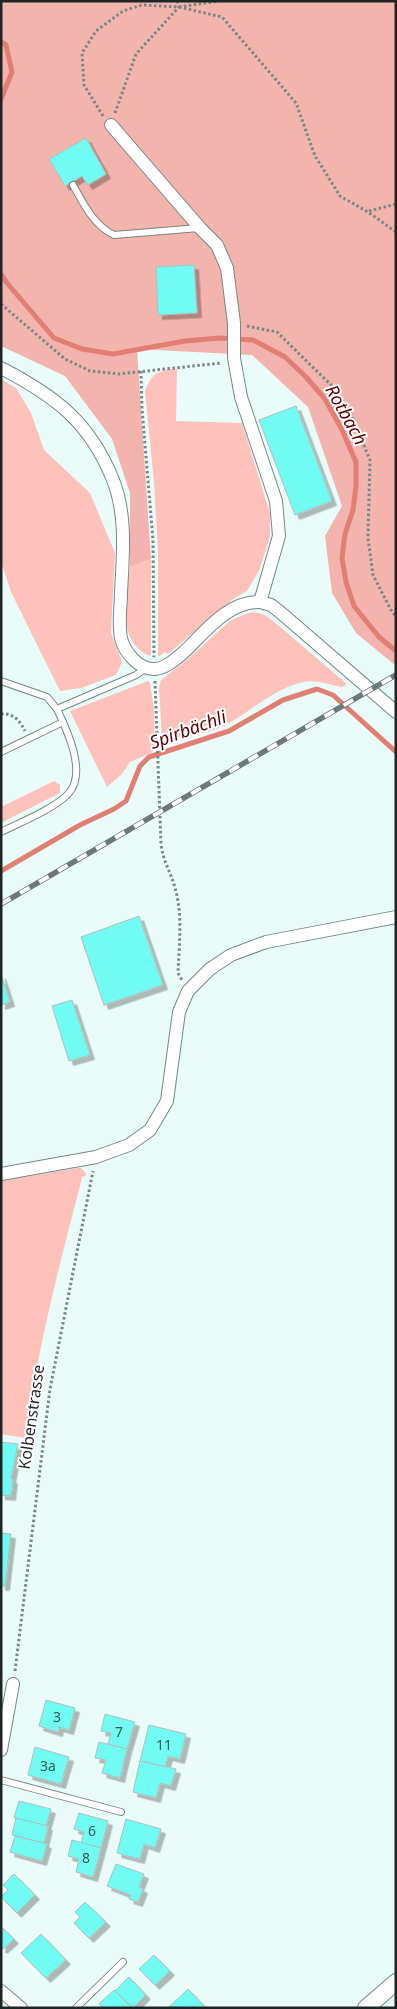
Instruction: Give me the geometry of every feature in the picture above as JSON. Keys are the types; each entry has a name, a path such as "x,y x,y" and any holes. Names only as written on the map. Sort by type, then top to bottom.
{"street":[{"path":"111,125 217,245 227,268 234,323 234,360 241,396 276,501 279,536 260,602"},
{"path":"1,368 68,410 83,426 105,461 114,482 122,516 124,551 120,619 121,638 130,655 150,668 171,663 226,612 239,604 250,601 260,602 271,605 280,612 396,712"},
{"path":"1,1174 96,1157 129,1145 150,1130 167,1101 179,1012 188,991 210,969 230,954 266,942 396,918"},
{"path":"1,1750 13,1684"},
{"path":"366,2008 396,1982"},
{"path":"1,1991 21,2008"}],"lane":[{"path":"73,185 94,218 109,232 114,234 200,228"},
{"path":"57,708 150,668"},
{"path":"1,681 47,697 57,708 71,737 76,774 69,793 52,806 1,832"},
{"path":"1,752 63,722"},
{"path":"1,1780 121,1812"},
{"path":"76,2008 123,1962"}],"path":[{"path":"177,1 179,7"},
{"path":"111,125 136,54 179,7 218,1"},
{"path":"111,125 101,113 84,85 82,53 96,31 123,11 142,5 179,7 222,17 296,103 315,156 340,196 368,212 396,232"},
{"path":"368,212 396,204"},
{"path":"1,304 65,359 90,371 119,374 234,360"},
{"path":"234,323 277,332 334,388 350,412 370,460 368,538 373,575 392,612 396,616"},
{"path":"141,371 142,409 153,540 150,668 157,744 162,858 175,888 180,912 178,973 188,991"},
{"path":"1,714 10,715 19,720 28,739"},
{"name":"Kolbenstrasse","path":"13,1684 50,1389 96,1157"}],"shaded area":[{"path":"1,1 396,1 396,666 356,633 332,593 325,536 342,506 308,407 252,355 137,349 151,559 130,567 130,493 112,439 65,376 1,346"},
{"path":"170,369 177,369 176,421 242,423 270,513 270,537 259,571 247,591 233,599 168,654 165,652 158,657 158,552 154,483 145,391 154,376"},
{"path":"1,379 16,388 31,413 44,450 90,493 115,553 111,633 122,662 116,675 81,688 60,691 11,592 1,561"},
{"path":"151,559 150,656 139,649 132,640 128,630 126,605 130,567"},
{"path":"253,612 263,614 272,620 347,684 342,687 309,681 292,685 270,696 230,723 219,728 191,736 162,739 159,688 161,680 230,621"},
{"path":"148,681 150,683 154,709 155,749 151,753 130,762 122,774 107,787 70,711"},
{"path":"54,781 60,785 60,793 1,823 1,807"},
{"path":"81,1168 87,1175 82,1177 56,1280 42,1343 25,1438 1,1434 1,1181"}],"building":[{"path":"86,138 106,174 88,185 82,176 65,186 49,159"},
{"path":"194,265 197,313 158,315 156,267"},
{"path":"296,406 332,501 295,515 259,420"},
{"path":"139,916 163,985 104,1005 81,937"},
{"path":"1,974 10,1002 1,1005"},
{"path":"72,1000 90,1055 69,1061 52,1006"},
{"path":"1,1442 18,1444 11,1479 13,1479 11,1496 1,1495"},
{"path":"1,1533 11,1534 5,1586 1,1586"},
{"path":"46,1700 75,1708 69,1730 59,1727 58,1732 39,1726"},
{"path":"105,1714 135,1722 127,1749 108,1744 111,1733 101,1731"},
{"path":"149,1725 186,1734 180,1759 168,1756 165,1767 140,1761"},
{"path":"99,1742 127,1749 120,1778 102,1773 106,1760 95,1758"},
{"path":"35,1747 69,1757 61,1784 28,1775"},
{"path":"140,1761 176,1769 171,1786 160,1783 156,1798 133,1792"},
{"path":"19,1801 51,1809 46,1826 14,1818"},
{"path":"79,1813 108,1821 101,1848 81,1843 84,1832 74,1829"},
{"path":"16,1818 48,1826 44,1843 12,1835"},
{"path":"126,1819 161,1829 155,1848 144,1844 140,1859 117,1853"},
{"path":"15,1836 47,1844 42,1861 10,1852"},
{"path":"72,1840 101,1848 93,1877 76,1872 79,1859 68,1856"},
{"path":"116,1864 144,1874 139,1887 143,1889 138,1902 129,1899 131,1895 107,1886"},
{"path":"14,1874 35,1895 17,1913 1,1897 8,1890 3,1885"},
{"path":"85,1902 106,1922 89,1938 74,1923 80,1917 75,1912"},
{"path":"3,1928 14,1939 3,1949 1,1948"},
{"path":"41,1934 66,1960 46,1978 21,1953"},
{"path":"154,1955 170,1971 155,1985 139,1969"},
{"path":"129,1977 146,1995 133,2008 115,1991"},
{"path":"188,1989 206,2008 169,2007"},
{"path":"114,1990 130,2008 104,2008 99,2004"}],"waterway":[{"name":"Rotbach","path":"1,42 6,45 12,72 1,99"},
{"name":"Rotbach","path":"1,274 54,338 82,349 113,354 185,341 220,338 253,340 285,357 306,377 325,399 342,430 356,462 353,510 345,534 342,558 346,582 354,606 379,637 396,651"},
{"name":"Spirbächli","path":"1,871 80,825 114,809 126,801 140,766 149,757 229,731 283,700 317,689 333,695 396,752"}],"railway":[{"path":"1,904 396,675"}]}
